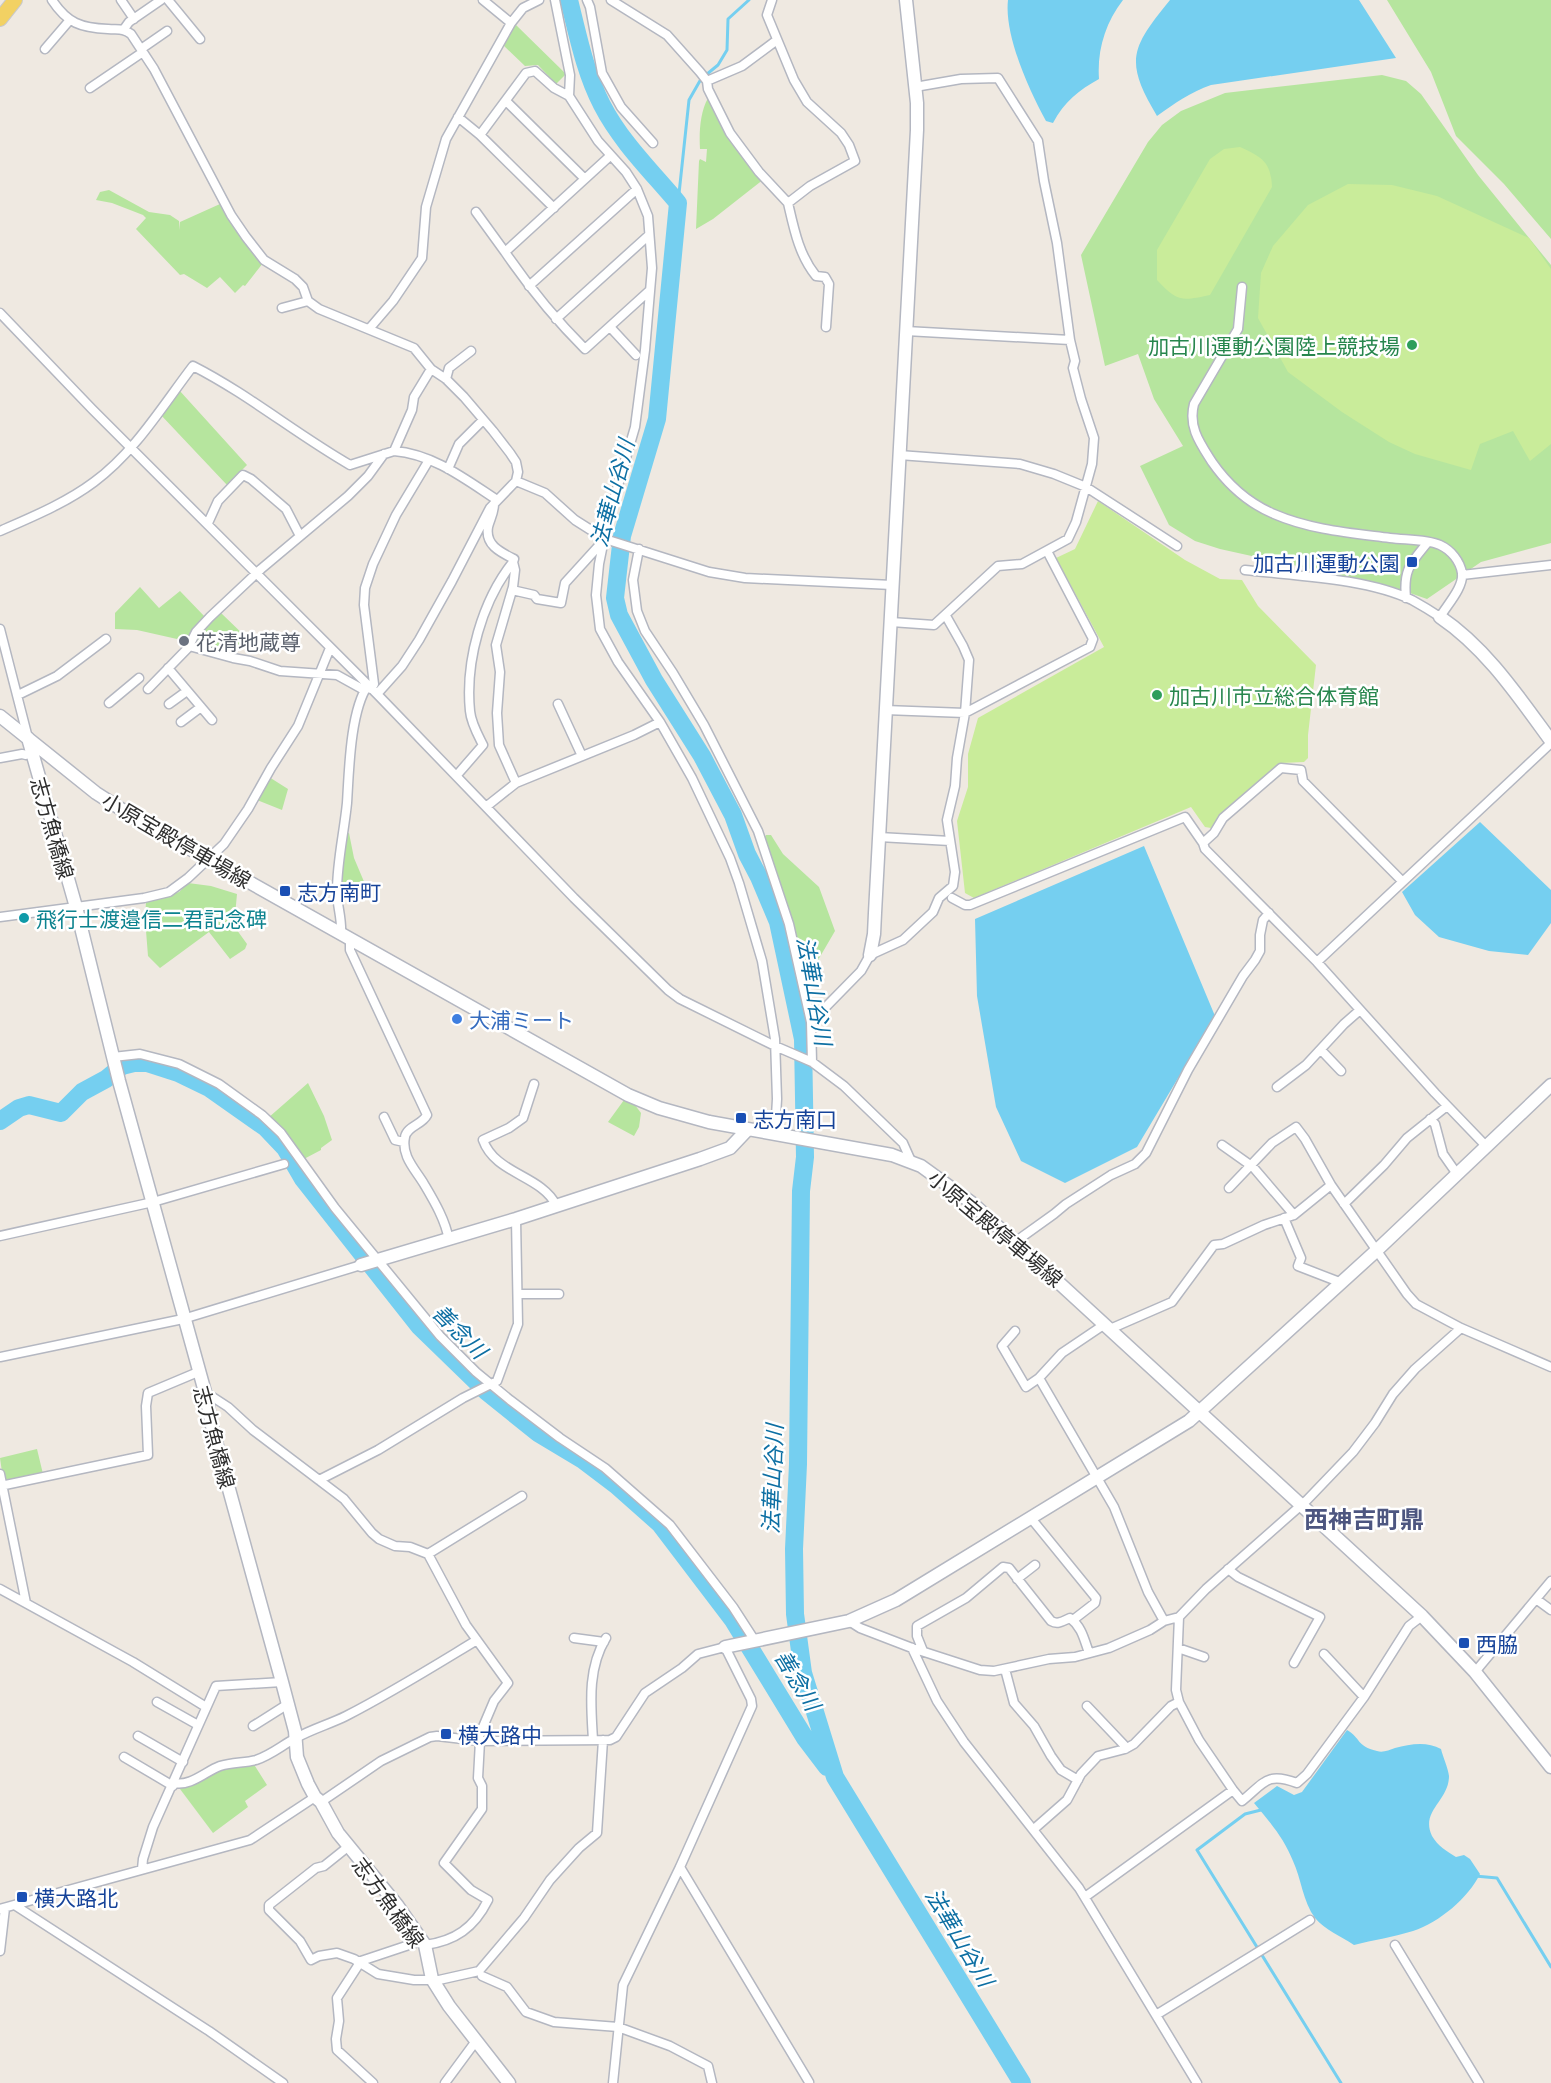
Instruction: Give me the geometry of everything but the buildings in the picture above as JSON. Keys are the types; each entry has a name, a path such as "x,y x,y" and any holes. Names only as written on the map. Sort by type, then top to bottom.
{"main road":[{"path":"1,17 15,0"},
{"path":"870,955 874,934 917,130 906,0"},
{"path":"1440,617 1457,628 1485,656 1551,742"},
{"name":"小原宝殿停車場線","path":"0,716 96,793 208,860 628,1095 687,1117 892,1155 911,1161 931,1172 952,1187 1015,1242 1422,1616 1475,1672 1551,1767"},
{"name":"志方魚橋線","path":"28,738 76,907 118,1081 205,1392 213,1431 288,1704 295,1731 294,1738 299,1764 338,1833 397,1905 423,1943 432,1979 449,2006 505,2081"},
{"path":"729,1646 849,1621 896,1600 1189,1421 1342,1283 1551,1085"},
{"path":"361,1265 516,1219 730,1148 748,1129"}],"street":[{"path":"52,0 69,21 92,28 124,29 131,34 175,108 231,215 264,260 295,279 303,287 308,301 319,309 414,348 431,369 446,379 483,420 516,462 518,472 516,481 495,501 419,640 402,666 370,690"},
{"path":"121,0 134,19"},
{"path":"124,29 150,3 161,0"},
{"path":"168,0 200,39"},
{"path":"483,0 511,23"},
{"path":"369,329 393,301 422,258 429,194 446,139 511,23 523,8 539,0"},
{"path":"555,0 570,75 569,96"},
{"path":"587,0 602,73 621,107 653,143"},
{"path":"611,0 667,35 707,81 708,89 730,133 759,172 788,203 807,266 816,276 825,277 829,284 826,327"},
{"path":"772,0 767,15 801,95 841,133 855,161 810,186 788,203"},
{"path":"45,49 69,21"},
{"path":"90,88 167,31"},
{"path":"707,81 742,66 777,40"},
{"path":"480,135 526,73 535,71 554,88 569,96 598,141 626,172 637,189 648,216 652,268 635,427 608,520 599,564 596,595 600,629 618,662 660,722 692,778 730,858 762,961 775,1046 778,1134"},
{"path":"891,622 934,625 998,566 1022,564 1068,539 1076,522 1086,488 1092,464 1094,438 1081,399 1070,340 1057,243 1038,141 998,78 961,78 915,87"},
{"path":"506,101 585,179"},
{"path":"458,117 480,135 554,208"},
{"path":"505,252 610,156"},
{"path":"529,286 637,189"},
{"path":"476,212 529,286 585,350 649,291"},
{"path":"556,319 649,235"},
{"path":"1242,287 1238,329 1194,404 1191,416 1192,429 1220,472 1235,490 1260,507 1291,520 1341,532 1428,542 1443,547 1453,555 1462,575 1461,583 1440,617 1406,598 1380,589 1340,581 1245,570"},
{"path":"282,308 308,301"},
{"path":"0,313 370,690 457,775 574,898 668,990 680,999 812,1062 844,1086 903,1143 911,1161"},
{"path":"610,327 636,355"},
{"path":"906,331 1070,340"},
{"path":"446,379 449,368 471,351"},
{"path":"0,531 65,501 96,481 131,447 193,366 220,380 350,465 394,451 429,460 448,469 495,501"},
{"path":"394,451 412,410 414,397 431,369"},
{"path":"448,469 459,444 483,420"},
{"path":"148,688 189,646 202,625 257,573 348,496 368,476 385,453"},
{"path":"899,455 1020,464 1054,474 1086,488 1177,546"},
{"path":"429,460 396,515 373,564 365,588 364,605 374,684 358,710 351,747 337,891 342,920 351,950 420,1105 427,1115 424,1120 407,1131 404,1142 408,1159 447,1227 449,1240"},
{"path":"208,523 218,501 232,484 246,475 286,508 300,536"},
{"path":"516,481 545,493 575,520 605,539 709,572 745,578 892,585"},
{"path":"495,501 488,536 493,547 513,559 515,570 512,590 496,637 496,645 500,672 497,713 499,745 516,783"},
{"path":"512,590 561,603 565,583 605,539"},
{"path":"1406,598 1406,574 1418,553 1428,542"},
{"path":"639,549 633,580 637,611 645,632 700,718 758,831 789,924 811,1022 812,1062"},
{"path":"885,710 965,713 1090,647 1093,639 1047,551"},
{"path":"457,775 483,745 470,712 470,682 474,648 492,597 513,562"},
{"path":"1462,575 1551,565"},
{"path":"811,1022 861,971 870,955 903,940 933,912 939,898 953,886 955,872 947,820 955,786 957,758 965,713 969,660 946,616"},
{"path":"0,629 28,738"},
{"path":"18,695 57,676 106,639"},
{"path":"189,646 280,670 337,675 370,690"},
{"path":"0,917 137,899 169,892 188,878 224,844 248,809 276,759 298,726 330,648"},
{"path":"168,668 212,720"},
{"path":"109,703 139,678"},
{"path":"169,704 187,691"},
{"path":"558,704 582,756"},
{"path":"181,722 201,707"},
{"path":"487,807 516,783 634,735 660,722"},
{"path":"1317,962 1551,742"},
{"path":"0,758 26,755 32,752"},
{"path":"1203,843 1214,833 1223,818 1281,768 1300,770 1303,781 1402,881"},
{"path":"952,898 965,905 970,905 1185,817 1205,849 1317,962 1486,1146"},
{"path":"879,837 950,841"},
{"path":"1015,1242 1066,1204 1111,1175 1136,1164 1146,1153 1188,1070 1260,951 1263,920 1269,913"},
{"path":"1277,1087 1306,1065 1344,1023 1360,1010"},
{"path":"1321,1050 1341,1071"},
{"path":"114,1060 140,1054 179,1064 205,1076 249,1105 281,1133 335,1208 432,1327 491,1384 553,1432 605,1468 670,1525 733,1607 754,1641"},
{"path":"534,1084 523,1118 509,1128 483,1140 492,1156 551,1194 556,1205"},
{"path":"1344,1204 1383,1166 1407,1138 1447,1106"},
{"path":"384,1117 395,1140 404,1142"},
{"path":"1430,1119 1435,1124 1442,1151 1457,1174"},
{"path":"1230,1188 1272,1143 1296,1127 1305,1138 1331,1185 1416,1304 1461,1328 1551,1366"},
{"path":"1222,1145 1250,1165 1294,1215"},
{"path":"0,1236 153,1202 284,1164"},
{"path":"1015,1331 1002,1346 1026,1387 1039,1378 1062,1353 1107,1326 1172,1302 1214,1245 1223,1244 1264,1225 1294,1215 1331,1185"},
{"path":"1284,1218 1301,1258 1298,1266 1342,1283"},
{"path":"319,1480 378,1450 474,1392 497,1381 518,1324 516,1219"},
{"path":"0,1357 183,1319 361,1265"},
{"path":"518,1294 559,1294"},
{"path":"849,1621 860,1628 912,1648 980,1671 1005,1669 1108,1648 1150,1630 1164,1621 1179,1617 1228,1569 1301,1504 1353,1452 1394,1394 1415,1369 1461,1328"},
{"path":"1,1486 148,1455 146,1413 148,1393 198,1372"},
{"path":"1039,1378 1114,1507 1148,1592 1164,1621"},
{"path":"205,1392 228,1407 253,1430 352,1506 379,1539 395,1546 410,1547 428,1554 466,1625 508,1683 494,1701 479,1741 478,1778 482,1786 482,1809 444,1863 471,1890 488,1900 472,1926 466,1930 435,1944 423,1943 359,1963 337,1998 339,2021 337,2050 373,2083"},
{"path":"0,1474 26,1603"},
{"path":"428,1554 522,1496"},
{"path":"1030,1517 1096,1598 1095,1603 1073,1620"},
{"path":"1017,1579 1035,1565"},
{"path":"922,1651 917,1636 917,1626 966,1598 1003,1567 1009,1568 1051,1621 1055,1624 1070,1618 1073,1620 1081,1629 1089,1653"},
{"path":"1228,1569 1238,1577 1320,1617 1294,1663"},
{"path":"1475,1672 1551,1581"},
{"path":"0,1589 133,1662 206,1707"},
{"path":"1536,1599 1551,1610"},
{"path":"1179,1617 1176,1690 1179,1702 1194,1732 1242,1801 1274,1777 1297,1783 1307,1774 1364,1697 1403,1634 1422,1616"},
{"path":"574,1638 605,1640 591,1686 593,1740"},
{"path":"124,1758 173,1785 188,1782 220,1766 254,1761 287,1745 294,1738 364,1706 477,1640"},
{"path":"0,1951 2,1909 250,1839 381,1761 421,1740 437,1736 479,1741 610,1740 616,1737 638,1701 657,1683 682,1668 698,1654 729,1646 752,1706 680,1867 625,1978 613,2083"},
{"path":"912,1648 937,1701 964,1742 1034,1829 1084,1897 1197,2083"},
{"path":"1178,1648 1204,1657"},
{"path":"1324,1654 1364,1697"},
{"path":"1005,1669 1014,1703 1034,1726 1061,1770 1078,1780"},
{"path":"142,1869 153,1827 216,1686 282,1682"},
{"path":"157,1702 198,1725"},
{"path":"1034,1829 1059,1808 1098,1756 1125,1749 1134,1744 1171,1706 1179,1702"},
{"path":"253,1725 288,1704"},
{"path":"1087,1706 1124,1745 1125,1749"},
{"path":"138,1736 183,1762"},
{"path":"349,1846 324,1866 306,1875 269,1905 269,1910 300,1941 311,1960 319,1956 345,1954 378,1974 395,1979 439,1980 479,1971 524,1918 550,1880 579,1848 597,1833 603,1740"},
{"path":"1084,1897 1233,1790"},
{"path":"680,1867 809,2082"},
{"path":"16,1905 210,2031 284,2083"},
{"path":"1156,2015 1310,1920"},
{"path":"1395,1945 1479,2083"},
{"path":"482,1976 507,1988 526,2012 554,2022 618,2027 670,2046 708,2066 712,2083"},
{"path":"445,2083 476,2041"}],"green space":[{"path":"1387,0 1551,0 1551,239 1504,184 1456,136 1431,72"},
{"path":"515,24 566,74 556,84 538,65 525,66 503,45"},
{"name":"加古川運動公園陸上競技場","path":"1382,75 1406,81 1421,94 1478,175 1551,265 1551,543 1481,562 1427,599 1393,587 1220,549 1195,541 1169,525 1140,466 1183,446 1154,399 1138,354 1105,366 1081,255 1148,142 1162,125 1181,111 1225,93"},
{"path":"708,98 764,179 713,219 696,229 699,161 700,159 706,162 707,149 700,149 700,130 703,110"},
{"path":"1240,147 1264,161 1270,172 1272,187 1210,295 1186,299 1175,296 1157,280 1157,250 1210,159 1224,149"},
{"name":"加古川運動公園陸上競技場","path":"1348,184 1392,185 1437,196 1529,238 1551,269 1551,444 1530,461 1513,431 1480,444 1471,470 1415,454 1389,442 1342,412 1288,372 1258,318 1261,273 1273,246 1308,205"},
{"path":"109,190 149,212 170,215 179,221 180,230 180,222 220,204 246,244 263,263 245,286 243,285 235,293 220,277 207,288 184,274 180,275 136,229 146,218 143,215 112,203 96,200 100,192"},
{"path":"179,390 247,465 227,485 160,414"},
{"name":"加古川市立総合体育館","path":"1098,501 1185,560 1220,579 1242,580 1258,606 1316,665 1308,735 1308,758 1304,762 1281,763 1220,816 1211,828 1205,827 1191,807 974,898 965,893 957,821 968,787 968,754 978,718 1104,647 1056,558 1075,549"},
{"path":"140,587 159,608 180,591 206,618 195,627 189,637 182,636 177,639 137,630 115,629 115,613"},
{"path":"221,613 248,639 233,656 193,644 200,631"},
{"path":"269,777 288,789 282,810 257,800"},
{"path":"349,833 354,858 365,884 341,894 345,834"},
{"path":"766,835 771,835 783,854 819,887 835,931 814,967 804,978 763,840"},
{"path":"188,883 211,886 237,894 234,926 247,944 245,949 230,959 209,932 160,968 148,956 146,902 179,892"},
{"path":"308,1083 324,1116 332,1140 321,1150 302,1160 268,1118"},
{"path":"624,1100 635,1105 641,1113 639,1127 634,1136 608,1122"},
{"path":"37,1449 43,1474 7,1482 3,1479 0,1458"},
{"path":"253,1763 267,1785 245,1801 248,1807 213,1833 177,1785 212,1770"}],"water":[{"path":"1008,0 1123,0 1107,28 1099,58 1099,79 1073,97 1053,123 1046,121 1019,62 1010,29"},
{"path":"1170,0 1359,0 1396,58 1211,85 1183,98 1157,116 1140,81 1136,68 1136,55 1147,31"},
{"path":"1480,822 1551,890 1551,923 1528,955 1489,951 1439,937 1415,915 1402,892"},
{"path":"1144,846 1215,1016 1137,1147 1065,1183 1021,1161 996,1107 977,996 975,919"},
{"path":"1347,1730 1365,1747 1379,1752 1418,1744 1436,1746 1441,1749 1448,1770 1448,1785 1432,1813 1429,1827 1432,1836 1442,1848 1456,1857 1464,1855 1470,1859 1480,1874 1461,1900 1433,1922 1413,1931 1354,1945 1315,1918 1285,1845 1254,1803 1277,1786 1294,1795 1302,1792"}],"waterway":[{"name":"法華山谷川","path":"569,0 586,67 602,105 628,144 678,203 657,419 622,536 615,598 619,615 654,680 702,756 733,815 747,854 778,922 803,1039 805,1157 801,1191 798,1464 794,1549 795,1614 803,1673 835,1777 1022,2083"},
{"path":"678,203 689,100 701,79 718,65 727,50 728,19 749,0"},
{"name":"善念川","path":"0,1121 19,1108 29,1105 61,1113 82,1092 106,1079 122,1066 147,1063 178,1073 209,1088 266,1128 285,1148 303,1179 419,1326 487,1392 538,1433 583,1460 616,1485 660,1524 733,1620 805,1738 827,1767"},
{"path":"1261,1810 1245,1814 1197,1850 1341,2083"},
{"path":"1475,1876 1497,1878 1551,1967"}],"place":[{"name":"加古川運動公園陸上競技場","path":"1412,345"},
{"name":"加古川運動公園","path":"1412,562"},
{"name":"花清地蔵尊","path":"184,641"},
{"name":"加古川市立総合体育館","path":"1157,695"},
{"name":"志方南町","path":"285,891"},
{"name":"飛行士渡邉信二君記念碑","path":"24,918"},
{"name":"大浦ミート","path":"457,1019"},
{"name":"志方南口","path":"741,1118"},
{"name":"西脇","path":"1464,1643"},
{"name":"横大路中","path":"446,1734"},
{"name":"横大路北","path":"22,1897"}],"district":[{"name":"西神吉町鼎","path":"1364,1518"}]}
